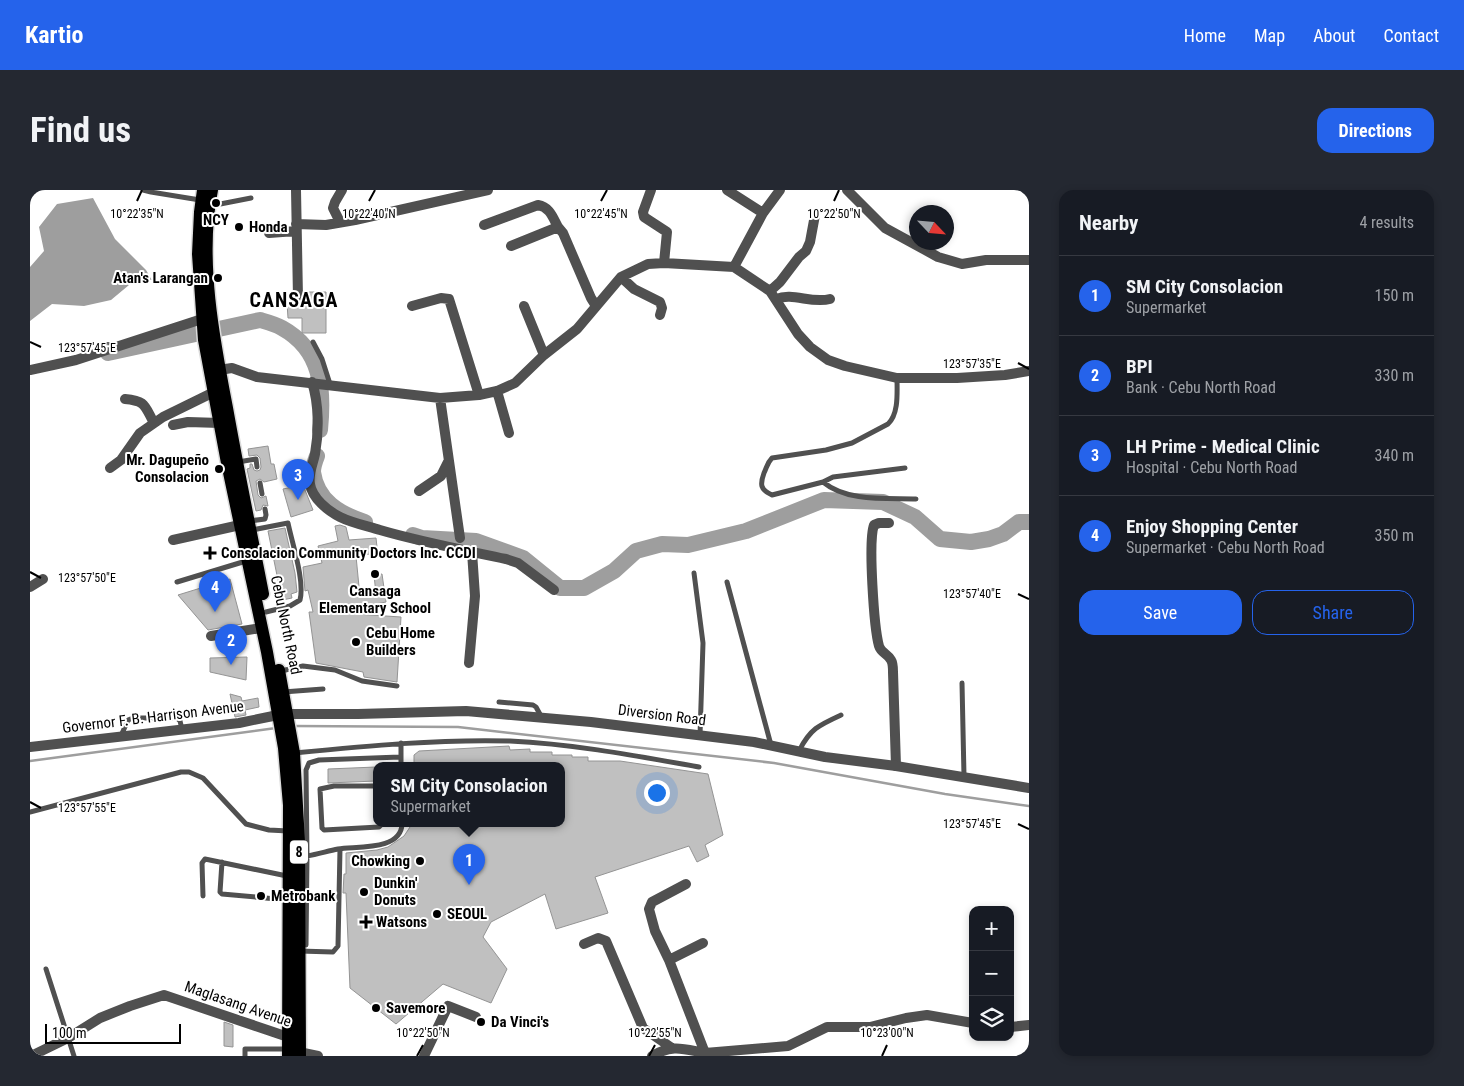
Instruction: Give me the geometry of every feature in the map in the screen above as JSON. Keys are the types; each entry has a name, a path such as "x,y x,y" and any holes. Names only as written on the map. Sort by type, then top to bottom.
{"main road":[{"name":"Cebu North Road","path":"212,190 204,199 206,320 210,340 214,392 283,692 287,738 289,805 288,900 298,951"},
{"name":"Cebu North Road","path":"210,340 220,370 237,462 246,526 247,561 261,628 284,717"},
{"name":"Cebu North Road","path":"287,738 294,754 299,841 298,951 294,1049"}],"street":[{"path":"296,190 298,298"},
{"path":"340,222 333,208 342,190"},
{"path":"269,233 326,225 488,190"},
{"path":"651,190 643,212 644,217 667,232 664,263"},
{"path":"727,190 763,213"},
{"path":"734,267 763,213 780,190"},
{"path":"847,190 885,228 938,257 962,264 986,260 1029,260"},
{"path":"484,225 538,205 545,206 562,233 596,306"},
{"path":"773,295 780,282 806,252 810,242 815,215"},
{"path":"511,246 558,227"},
{"path":"220,370 232,368 257,377 440,398 479,395 497,391 515,383 544,354 577,329 621,277 648,264 664,263 734,267 773,295 798,334 810,347 828,360 852,368 896,378 957,378 1005,375 1029,371"},
{"path":"621,277 634,289 660,302 662,308 660,315"},
{"path":"773,295 820,301 830,298"},
{"path":"412,306 441,298 449,299 479,395"},
{"path":"524,306 544,354"},
{"path":"30,370 76,360 206,320"},
{"path":"321,383 316,394 316,444 310,484 316,498 330,511 341,518 402,536 518,563 554,590"},
{"path":"497,391 509,433"},
{"path":"110,468 121,460 140,433 163,417 214,392"},
{"path":"440,398 460,538"},
{"path":"125,399 138,400 142,403 154,423"},
{"path":"173,425 188,422 220,423"},
{"path":"419,492 441,476 448,461"},
{"path":"889,523 874,525 872,556 876,635 880,650 891,660 893,672 896,766"},
{"path":"173,540 246,526"},
{"path":"469,663 475,596 472,552"},
{"path":"30,587 43,579"},
{"path":"211,636 261,628"},
{"name":"Diversion Road","path":"284,717 466,711 591,722 771,745 825,757 964,776 1029,788"},
{"name":"Governor F. B. Harrison Avenue","path":"30,747 239,724 284,717"},
{"path":"686,884 652,902 649,909 655,932 670,960 706,1053"},
{"path":"584,944 598,938 606,941 644,1028 672,1048"},
{"path":"670,960 703,943"},
{"name":"Maglasang Avenue","path":"31,1056 111,1014 164,995 294,1049 318,1056"},
{"path":"424,1056 448,1006 476,1017"},
{"path":"652,1056 672,1048 706,1053 788,1046 827,1027 870,1027 927,1015 969,1022"},
{"path":"1014,1027 1029,1025"}],"lane":[{"path":"143,190 204,199 251,198"},
{"path":"313,342 322,359 321,383"},
{"path":"896,378 895,414 893,420 888,424 852,443 826,450 772,458 768,462 761,481 765,492 772,495 823,482 833,477 905,468"},
{"path":"237,462 256,459 257,467"},
{"path":"260,482 262,494"},
{"path":"823,482 831,488 871,498 916,499"},
{"path":"246,526 265,519 265,509"},
{"path":"246,526 288,523 302,594 300,600 290,606 266,612"},
{"path":"176,582 247,561"},
{"path":"694,573 703,643 700,735"},
{"path":"727,582 771,745"},
{"path":"279,671 303,666 335,670 362,681 397,686"},
{"path":"962,683 964,776"},
{"path":"283,692 323,689"},
{"path":"499,702 533,705 542,718"},
{"path":"799,751 805,739 817,726 841,715"},
{"path":"120,738 128,720 133,718 176,718 180,721 182,729"},
{"path":"294,754 401,743 445,741 513,742 592,750 699,767"},
{"path":"401,743 401,762"},
{"path":"340,849 338,946 333,952 298,951 307,856 306,770 309,763 320,760 400,757"},
{"path":"30,812 181,772 189,772 203,778 246,824 269,830 288,831"},
{"path":"373,786 334,785 320,789 322,829 379,827"},
{"path":"307,856 340,849 365,848 385,844 394,840 402,827"},
{"path":"203,896 202,863 205,859 287,876"},
{"path":"222,862 220,892 222,894 288,900"},
{"path":"46,969 74,1056"},
{"path":"245,1056 245,1049 294,1049"}],"shaded area":[{"path":"93,198 115,239 146,270 152,280 135,280 111,300 84,306 52,304 30,321 30,267 44,251 39,227 57,204"}],"building":[{"path":"305,292 326,292 326,333 302,333 302,318 288,318 287,303 302,304"},
{"path":"268,446 271,464 274,464 277,479 264,482 260,479 256,481 258,495 261,498 266,496 268,506 263,505 261,510 256,511 247,469 252,464 254,470 260,470 260,458 257,455 249,456 248,449"},
{"path":"303,485 313,510 291,517 283,489"},
{"path":"335,526 346,527 349,540 376,538 378,556 370,557 370,554 356,556 360,597 376,594 374,575 382,574 386,602 340,611 340,613 401,617 397,682 364,677 363,672 316,663 309,612 313,612 308,590 305,591 303,567 322,563 318,546 338,541"},
{"path":"285,528 295,573 297,592 291,594 292,598 282,600 268,531"},
{"path":"230,579 242,624 208,630 178,595"},
{"path":"247,657 246,680 210,672 210,658"},
{"path":"230,694 241,697 242,701 258,698 259,707 245,710 246,715 235,717"},
{"path":"509,746 510,750 530,749 530,752 552,752 552,755 588,757 588,761 620,761 708,774 723,835 705,845 709,856 697,862 689,846 595,877 608,913 556,929 545,894 491,922 483,937 507,969 491,1003 443,984 396,1024 350,988 346,893 343,893 344,874 346,874 346,853 388,847 404,836 410,827 565,827 565,762 414,762 414,755 419,751"},
{"path":"373,767 373,781 328,783 328,769"},
{"path":"224,1022 233,1025 233,1047 224,1046"}],"waterway":[{"path":"108,353 260,320 274,324 295,337 313,359 318,372 320,386 320,430"},
{"path":"317,456 313,472 319,491 331,505 347,515 365,522"},
{"path":"413,535 422,538 476,541 523,558 560,588 584,588 614,571 636,551 662,544 688,545 746,531 824,500 883,502 915,517 940,539 971,542 989,539 1003,534 1019,522 1029,522"},
{"path":"294,726 458,727 774,763 945,794 1029,806"},
{"path":"30,761 276,728"}],"place":[{"name":"NCY","path":"216,203"},
{"name":"Honda","path":"239,227"},
{"name":"Atan's Larangan","path":"218,278"},
{"name":"Mr. Dagupeño Consolacion","path":"219,469"},
{"name":"LH Prime - Medical Clinic","path":"298,500"},
{"name":"Consolacion Community Doctors Inc. CCDI","path":"210,553"},
{"name":"Cansaga Elementary School","path":"375,574"},
{"name":"Enjoy Shopping Center","path":"215,612"},
{"name":"Cebu Home Builders","path":"356,642"},
{"name":"BPI","path":"231,665"},
{"name":"Chowking","path":"420,861"},
{"name":"SM City Consolacion","path":"469,885"},
{"name":"Dunkin' Donuts","path":"364,892"},
{"name":"Metrobank","path":"261,896"},
{"name":"SEOUL","path":"437,914"},
{"name":"Watsons","path":"366,922"},
{"name":"Savemore","path":"376,1008"},
{"name":"Da Vinci's","path":"481,1022"}],"district":[{"name":"CANSAGA","path":"294,300"}]}
